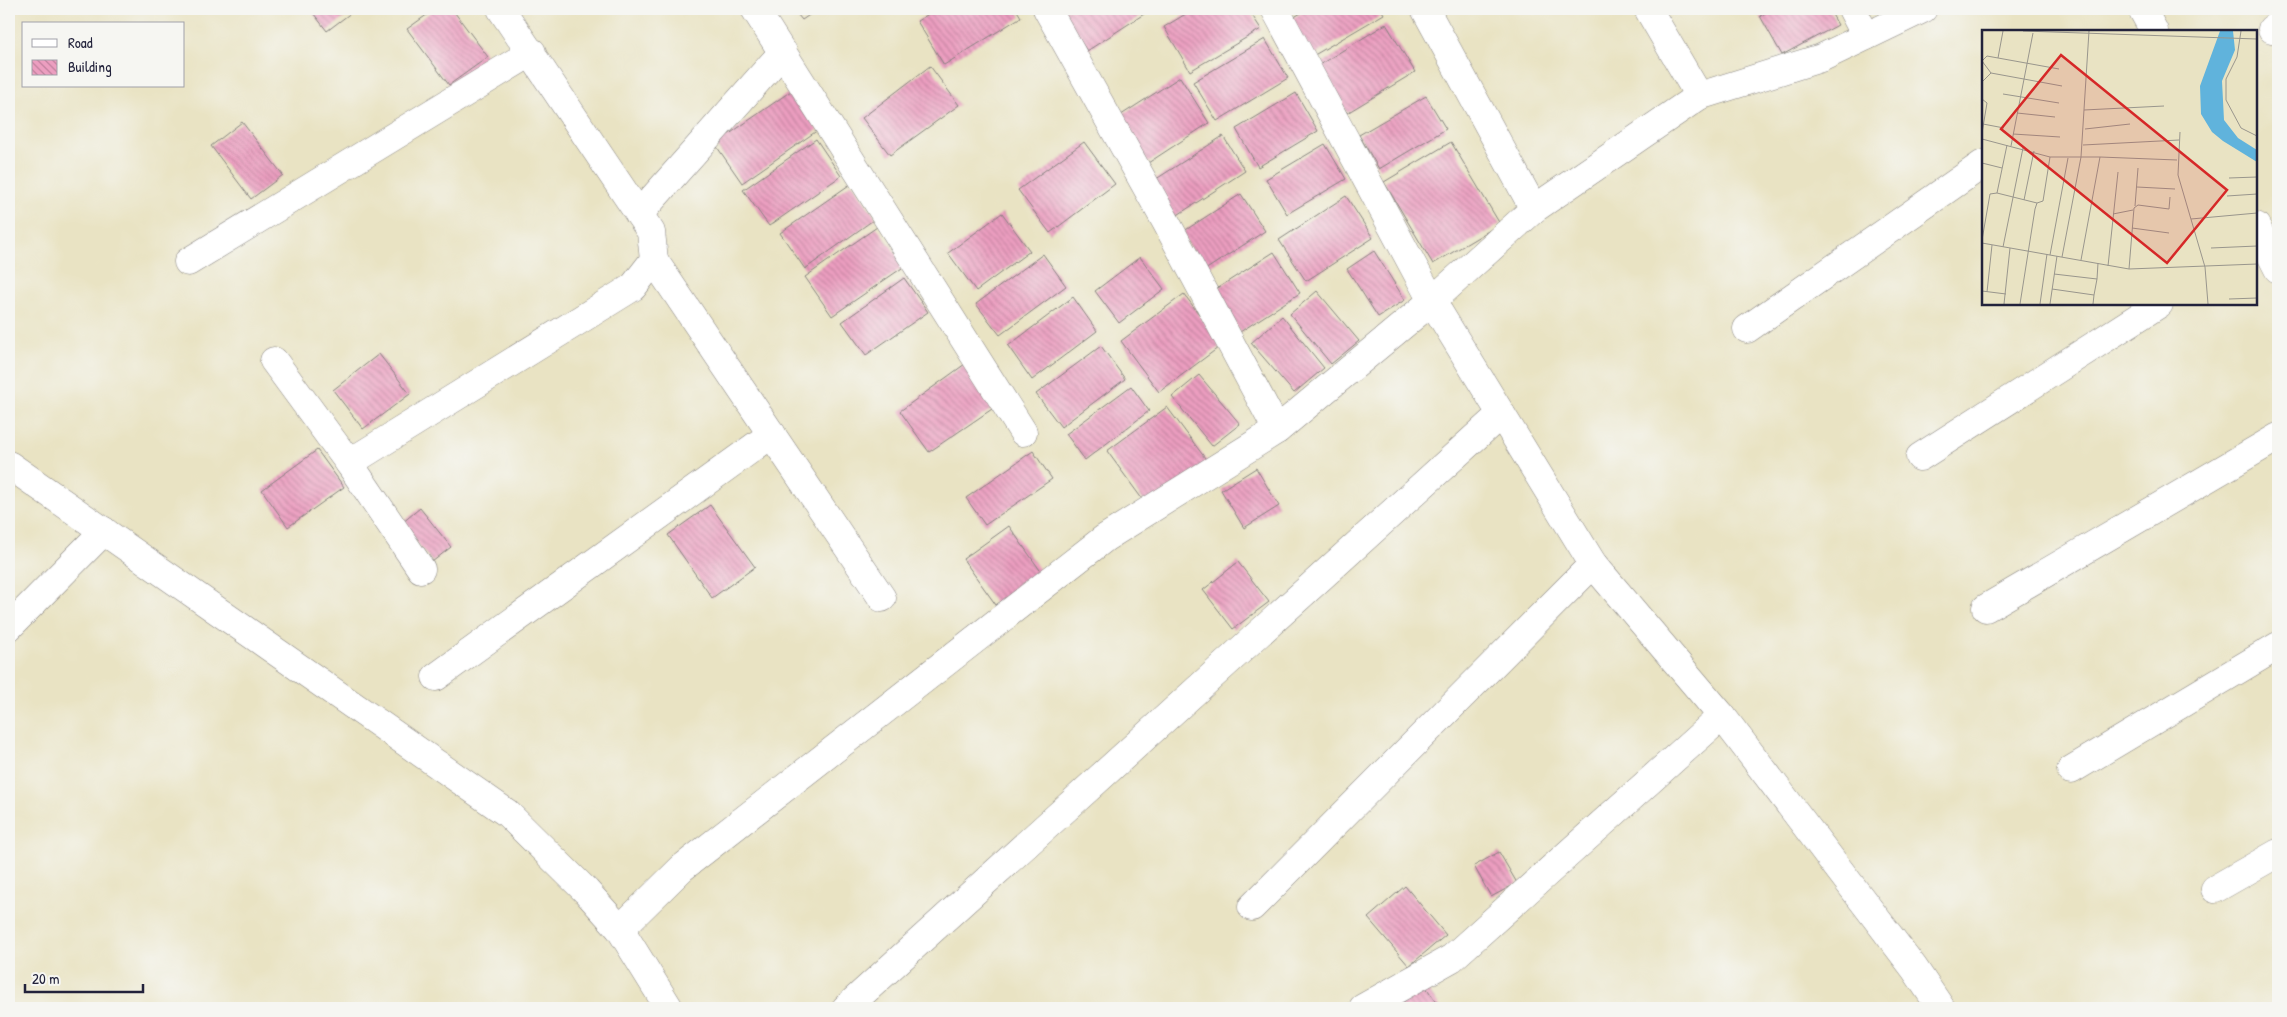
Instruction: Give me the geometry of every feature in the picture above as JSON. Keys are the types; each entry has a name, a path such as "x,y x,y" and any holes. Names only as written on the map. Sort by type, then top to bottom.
{"street":[{"path":"501,9 532,52 651,232 654,260 882,598"},
{"path":"755,9 1023,432"},
{"path":"1047,9 1166,222 1277,430"},
{"path":"1275,9 1432,301 1593,564 1722,716 1914,968 1941,1008"},
{"path":"1425,9 1534,209"},
{"path":"1648,9 1699,96"},
{"path":"1852,9 1866,36"},
{"path":"620,929 682,868 1105,538 1277,430 1432,301 1534,209 1699,96 1820,58 1923,9"},
{"path":"2142,9 2153,30"},
{"path":"188,262 532,52"},
{"path":"639,214 783,52"},
{"path":"1747,329 1982,165"},
{"path":"2258,235 2278,269"},
{"path":"349,463 633,287 654,260"},
{"path":"1920,457 2157,305"},
{"path":"274,360 349,463 421,569"},
{"path":"846,1008 1501,414"},
{"path":"436,678 772,434"},
{"path":"1986,608 2278,437"},
{"path":"9,465 507,813 586,891 620,929 669,1008"},
{"path":"9,627 104,532"},
{"path":"1252,907 1593,564"},
{"path":"2071,770 2278,646"},
{"path":"1363,1008 1452,958 1722,716"},
{"path":"2215,888 2278,853"}],"building":[{"path":"310,9 356,9 327,31"},
{"path":"435,9 452,9 488,57 449,85 407,29"},
{"path":"793,9 818,9 802,20"},
{"path":"937,9 1016,9 1021,17 944,65 917,21"},
{"path":"1059,9 1141,9 1144,14 1087,51"},
{"path":"1194,9 1248,9 1261,29 1190,71 1164,27"},
{"path":"1308,9 1381,9 1384,14 1311,57 1289,20"},
{"path":"1773,9 1829,9 1838,25 1782,55 1760,16"},
{"path":"1386,24 1415,72 1347,113 1319,65"},
{"path":"1265,39 1288,78 1217,121 1193,82"},
{"path":"930,66 959,105 890,155 862,118"},
{"path":"1180,77 1209,123 1148,163 1118,117"},
{"path":"791,91 818,130 742,183 715,144"},
{"path":"1296,93 1318,131 1258,167 1236,129"},
{"path":"1426,96 1446,129 1379,169 1359,135"},
{"path":"242,122 283,175 251,199 211,146"},
{"path":"1223,136 1245,171 1173,218 1150,183"},
{"path":"816,139 841,176 769,226 743,190"},
{"path":"1084,142 1115,184 1050,233 1018,190"},
{"path":"1451,142 1500,224 1433,264 1384,182"},
{"path":"1325,144 1346,179 1287,214 1266,179"},
{"path":"852,183 876,218 805,269 780,233"},
{"path":"1241,194 1265,231 1205,270 1181,233"},
{"path":"1346,196 1373,238 1306,281 1279,240"},
{"path":"1002,213 1030,251 976,291 948,253"},
{"path":"877,227 905,266 832,316 805,277"},
{"path":"1374,251 1405,300 1378,317 1347,269"},
{"path":"1274,252 1300,293 1240,332 1213,291"},
{"path":"1043,254 1066,286 1000,335 976,304"},
{"path":"1140,257 1164,289 1119,323 1095,291"},
{"path":"904,278 928,312 866,355 842,322"},
{"path":"1317,291 1359,341 1331,364 1290,314"},
{"path":"1184,294 1222,345 1159,392 1121,341"},
{"path":"1073,297 1097,331 1032,380 1008,346"},
{"path":"1282,316 1324,368 1294,393 1251,343"},
{"path":"1101,346 1125,379 1061,427 1036,394"},
{"path":"379,354 410,394 363,429 333,390"},
{"path":"965,364 995,407 929,452 900,411"},
{"path":"1199,375 1240,424 1212,446 1172,397"},
{"path":"1131,386 1149,411 1085,460 1066,434"},
{"path":"1167,407 1208,462 1148,507 1107,451"},
{"path":"317,450 344,487 288,527 262,490"},
{"path":"1033,451 1052,479 985,525 966,498"},
{"path":"1256,468 1279,506 1244,528 1221,490"},
{"path":"710,505 755,567 712,598 668,535"},
{"path":"420,508 451,547 432,562 402,523"},
{"path":"1009,526 1042,573 996,605 963,559"},
{"path":"1238,562 1269,602 1233,629 1203,590"},
{"path":"1499,852 1517,883 1491,897 1474,866"},
{"path":"1405,886 1446,935 1409,966 1368,918"},
{"path":"1425,986 1441,1008 1395,1008"}]}
